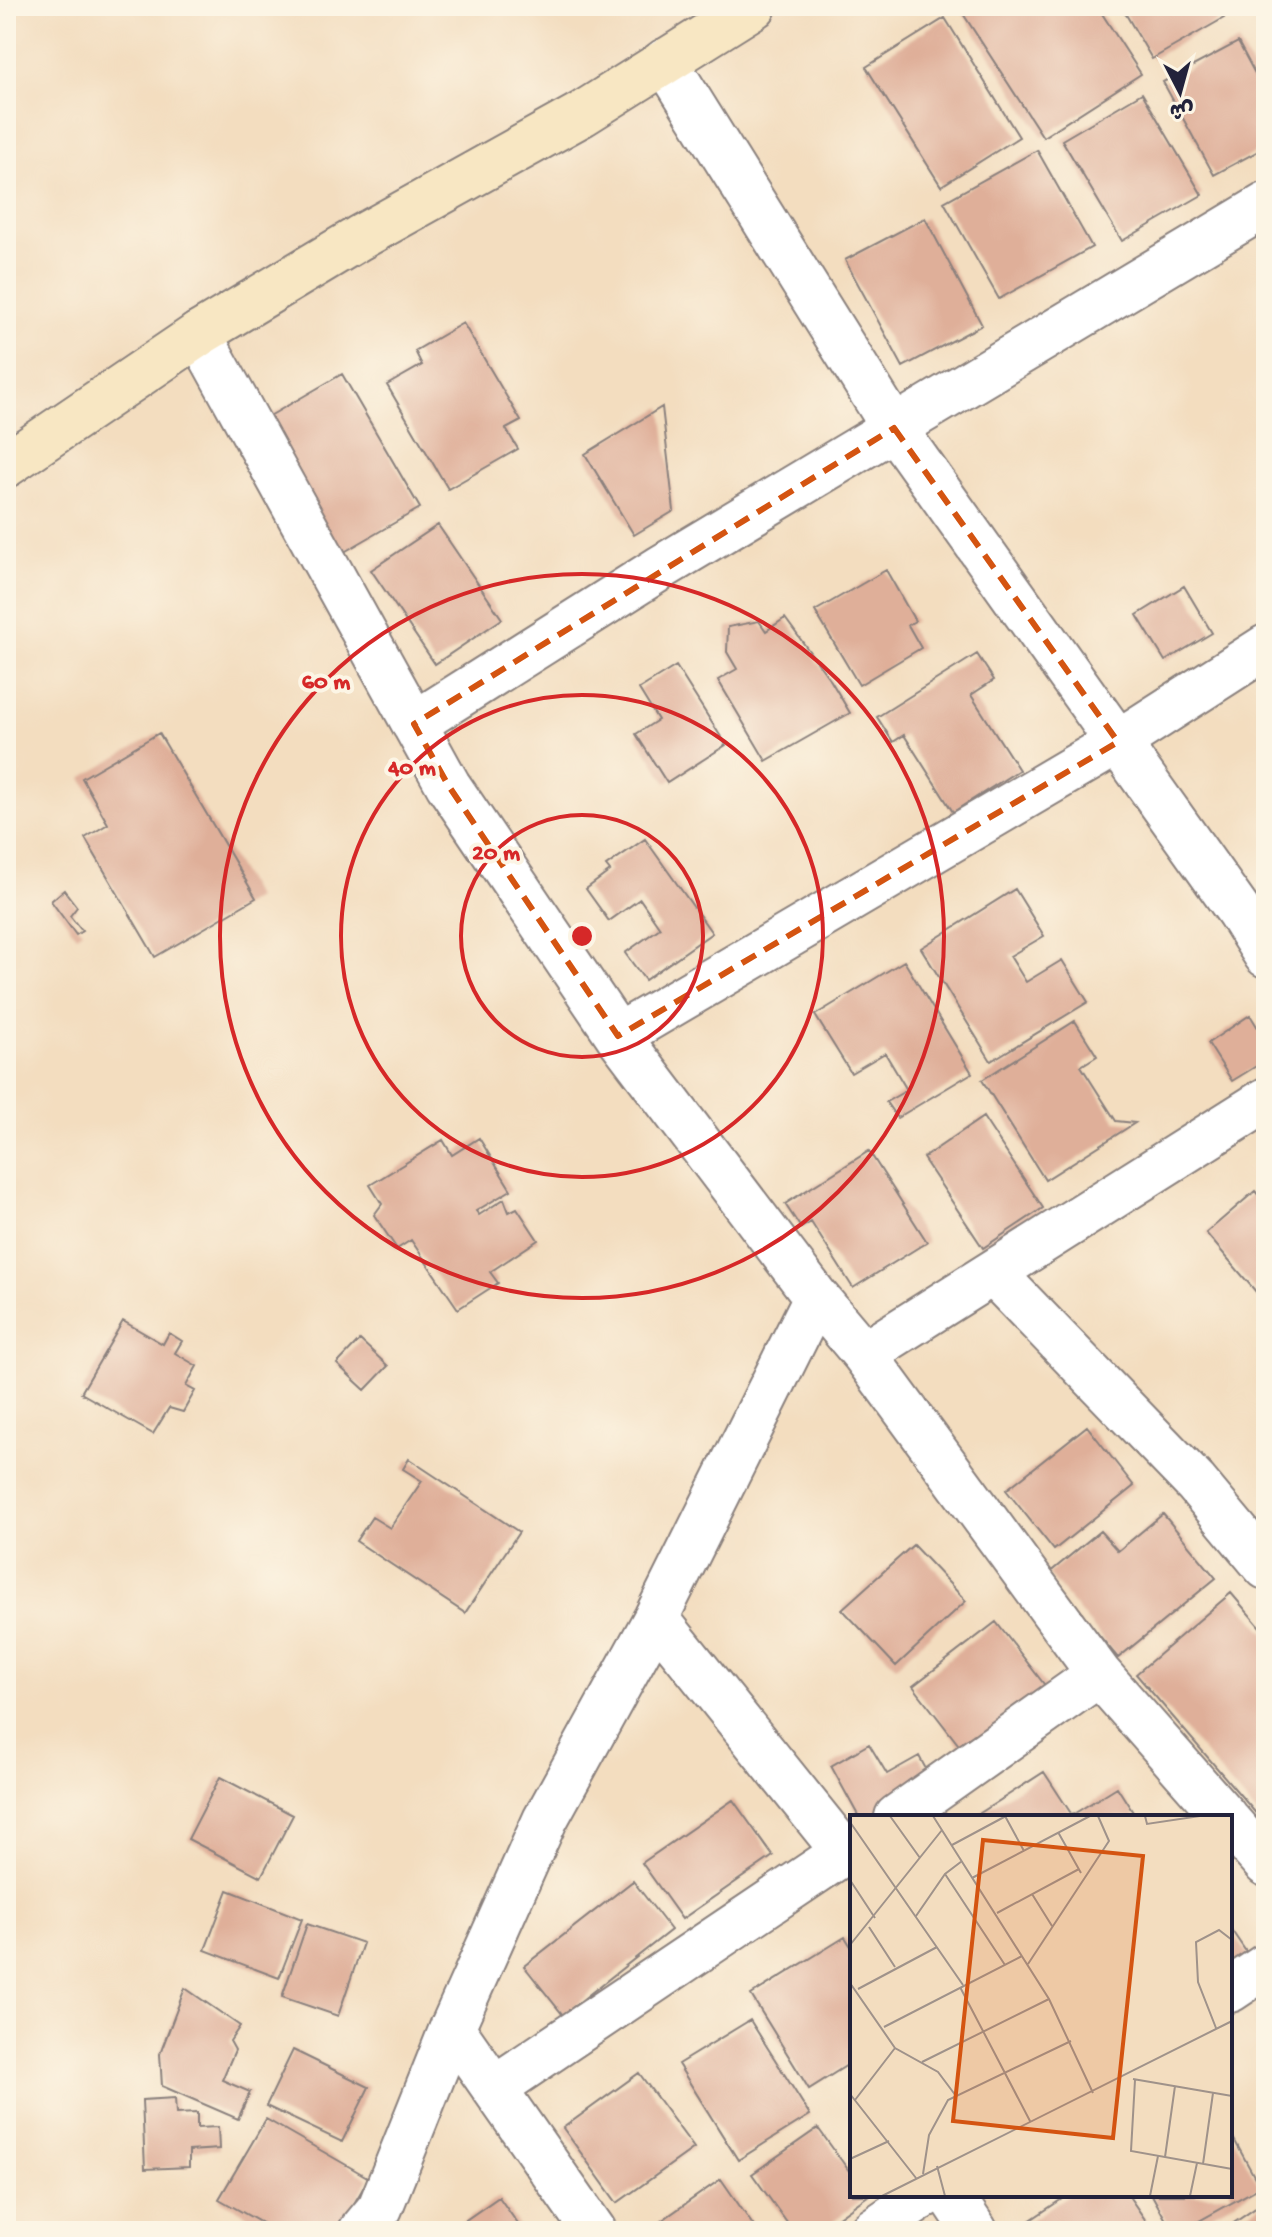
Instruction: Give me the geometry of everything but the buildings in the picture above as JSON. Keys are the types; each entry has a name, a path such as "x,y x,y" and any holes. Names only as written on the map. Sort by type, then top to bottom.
{"street":[{"path":"6,465 199,334 359,238 582,114 754,6"},
{"path":"665,61 894,428 1239,912 1266,955"},
{"path":"414,724 662,567 1266,205"},
{"path":"199,334 448,785 618,1036 816,1297 864,1354 1099,1674 1223,1815"},
{"path":"618,1036 1118,742 1266,647"},
{"path":"864,1354 1266,1100"},
{"path":"993,1273 1196,1483 1266,1567"},
{"path":"361,2231 380,2208 452,2028 545,1820 656,1618 816,1297"},
{"path":"494,2088 848,1850 656,1618"},
{"path":"900,1815 1099,1674"},
{"path":"1232,1825 1266,1864"},
{"path":"1232,1989 1266,1966"},
{"path":"452,2028 594,2231"},
{"path":"872,2231 922,2197"},
{"path":"952,2197 975,2231"}],"highlighted area":[{"path":"894,428 1118,742 618,1036 448,785 414,724"}]}
